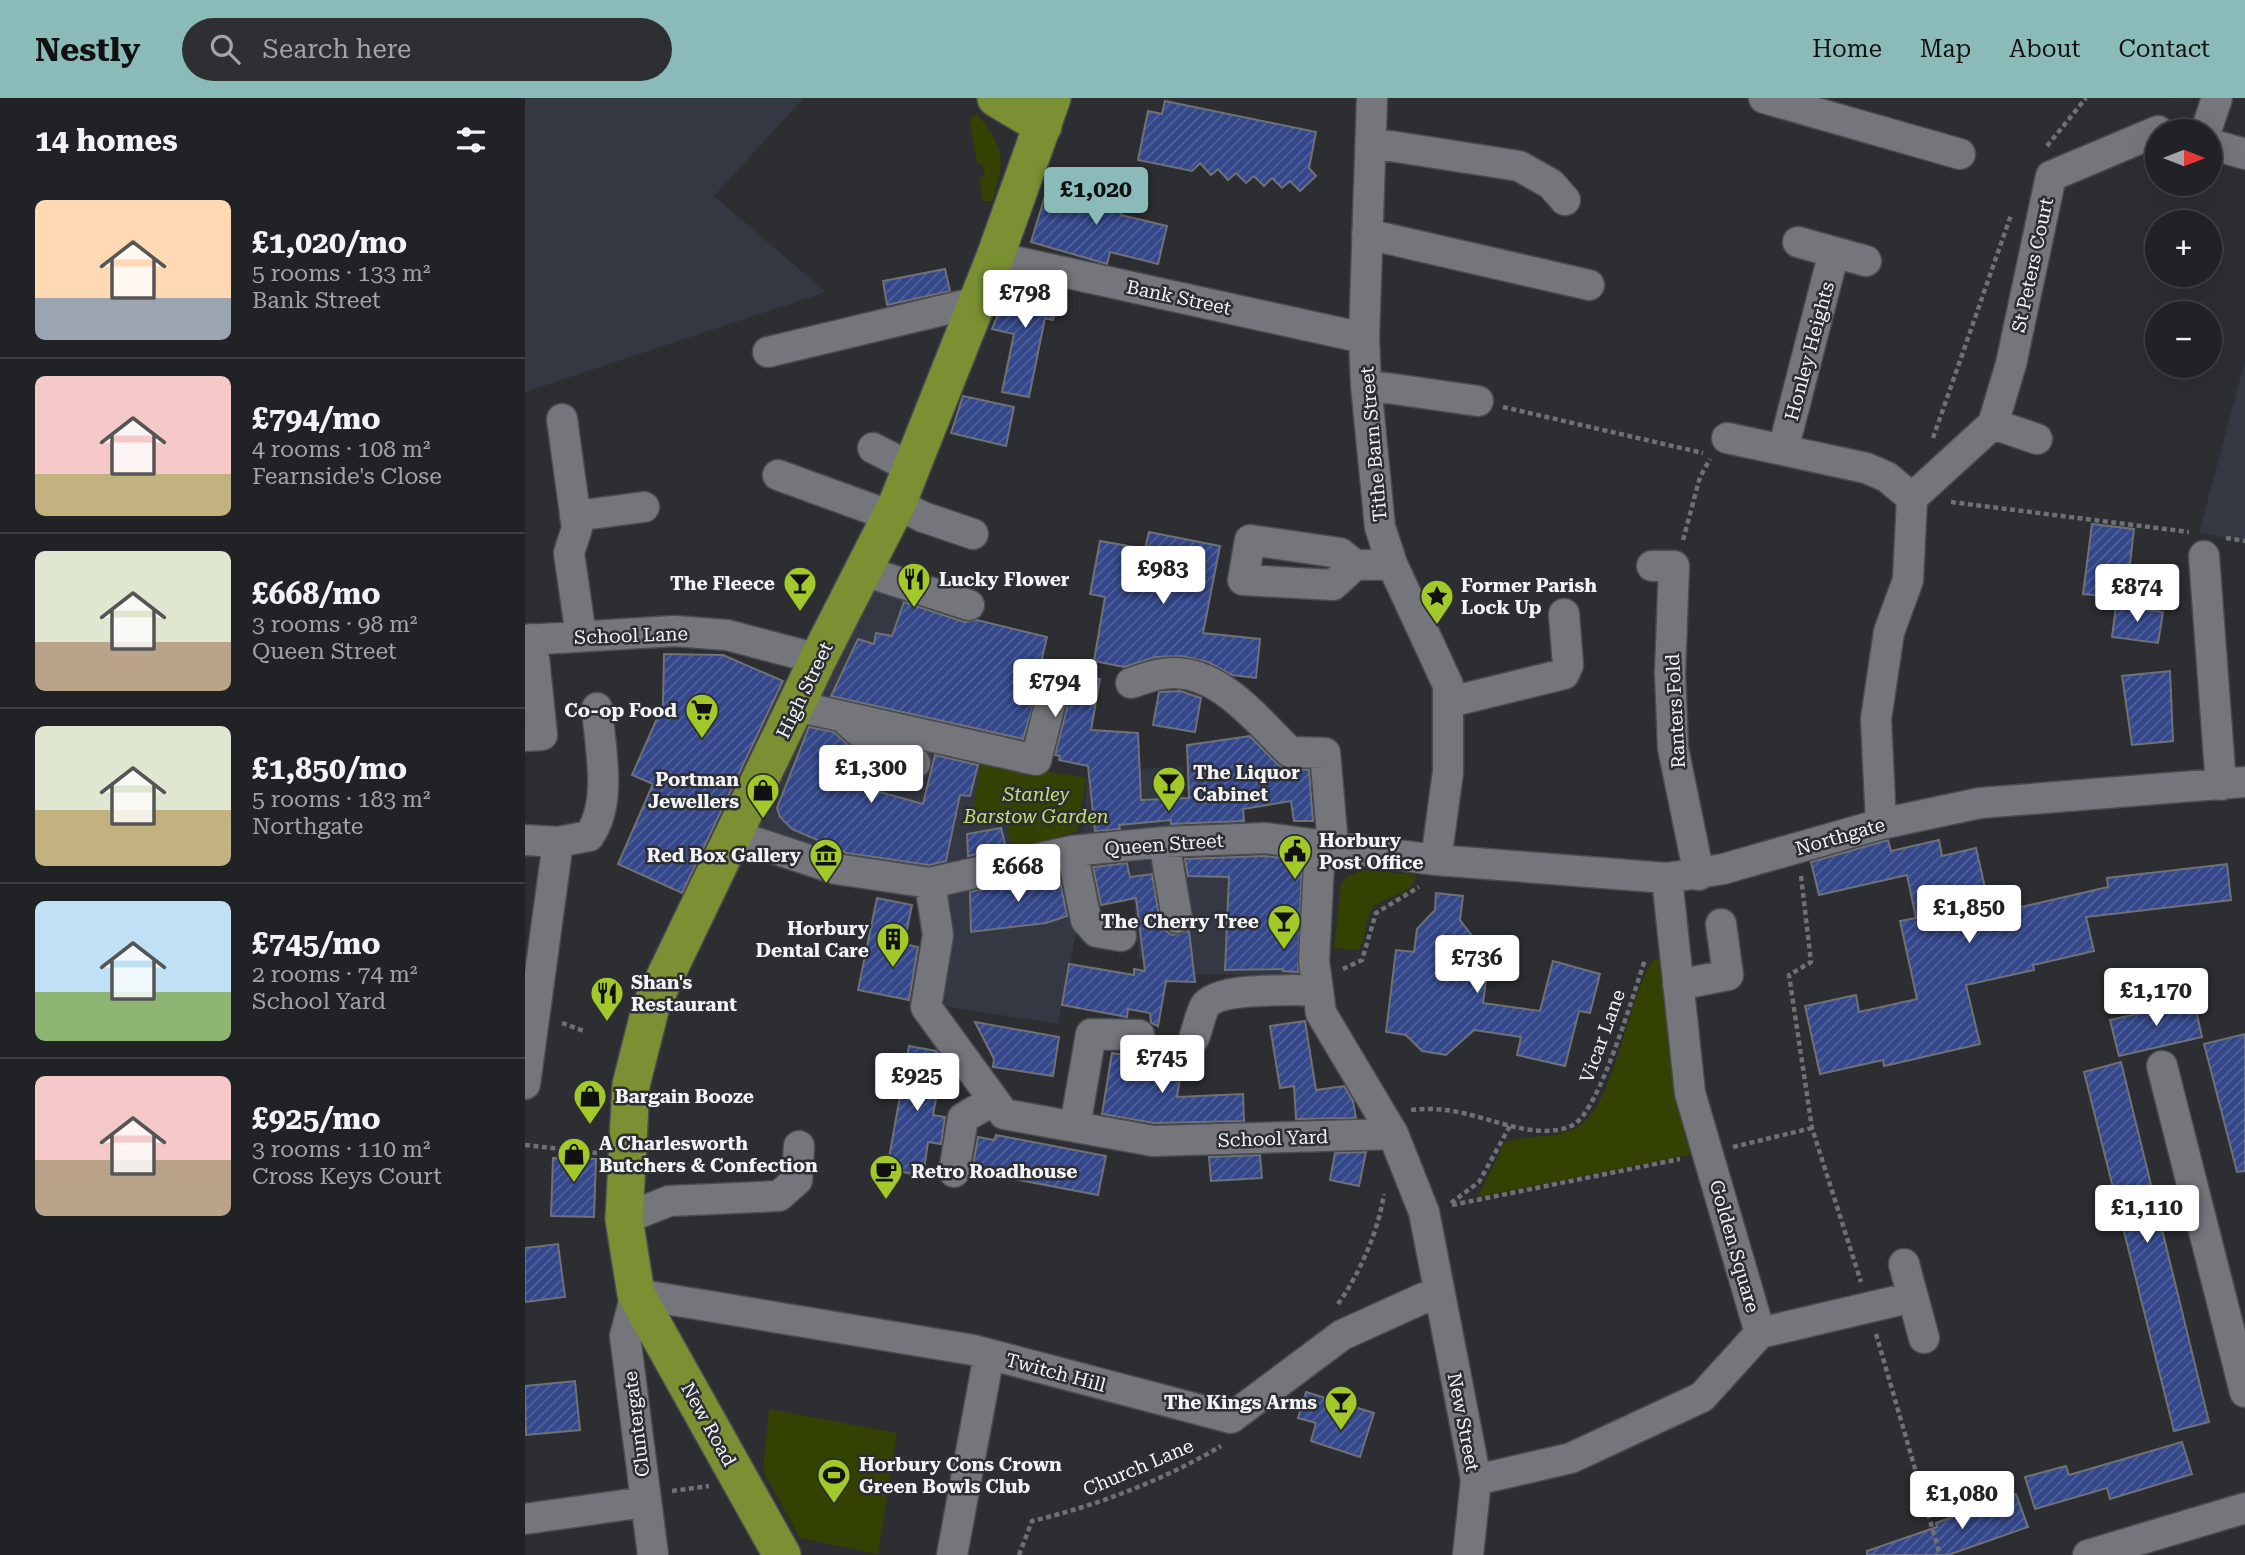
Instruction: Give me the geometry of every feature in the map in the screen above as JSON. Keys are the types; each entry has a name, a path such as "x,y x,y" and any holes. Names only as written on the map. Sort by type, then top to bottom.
{"main road":[{"path":"996,98 1048,112"},
{"name":"High Street","path":"636,1294 624,1219 625,1156 631,1085 652,1006 818,659 894,510 995,257 1048,112"},
{"name":"New Road","path":"636,1294 782,1555"}],"street":[{"name":"Tithe Barn Street","path":"1372,98 1364,338 1380,527 1391,564 1448,685 1450,702 1448,772 1430,859"},
{"path":"1764,98 1960,154"},
{"path":"2210,119 2217,98"},
{"name":"St Peters Court","path":"1993,424 2011,364 2051,176 2145,136"},
{"path":"1371,143 1519,166 1551,184 1565,200"},
{"path":"2223,148 2245,154"},
{"path":"1367,234 1588,285"},
{"path":"1798,242 1866,261"},
{"name":"Honley Heights","path":"1783,450 1834,252"},
{"name":"Bank Street","path":"995,257 1364,338"},
{"path":"768,352 977,302"},
{"path":"1366,385 1478,401"},
{"path":"562,419 577,528 569,553 581,636"},
{"path":"1881,824 1876,719 1889,632 1907,580 1912,498 1993,424 2038,439"},
{"path":"1719,447 1783,450 1866,468 1887,477 1912,498"},
{"path":"873,448 912,468"},
{"path":"778,475 973,534"},
{"path":"575,516 644,507"},
{"path":"2204,556 2233,783"},
{"path":"1355,565 1391,564"},
{"name":"Ranters Fold","path":"1663,566 1673,748 1699,875"},
{"path":"864,571 969,605"},
{"path":"1450,702 1565,674 1568,666 1565,614"},
{"name":"School Lane","path":"529,639 674,631 727,635 818,659"},
{"path":"525,736 542,735 529,639"},
{"name":"New Street","path":"1131,683 1163,674 1196,675 1239,703 1290,752 1325,753 1327,845 1314,961 1321,1013 1388,1124 1424,1212 1476,1480 1468,1555"},
{"path":"796,706 1036,760 1050,705"},
{"path":"525,840 558,842 589,836 598,824 603,788 597,708"},
{"path":"843,717 886,756 915,763"},
{"name":"Northgate","path":"1430,859 1667,878 1699,875 1881,824 1980,803 2233,783"},
{"name":"Queen Street","path":"733,835 836,869 930,883 1072,851 1164,842 1265,838 1430,859"},
{"path":"525,1084 558,842"},
{"path":"1164,842 1177,918"},
{"path":"1072,851 1086,920 1097,932 1121,936"},
{"name":"Golden Square","path":"1476,1480 1571,1458 1702,1397 1760,1333 1690,1093 1667,878"},
{"path":"930,883 945,965 926,1007 994,1100 963,1118 954,1172"},
{"path":"1678,985 1728,975 1721,924"},
{"path":"1194,1038 1206,1005 1218,997 1234,993 1318,990"},
{"path":"1075,1126 1091,1034 1139,1035"},
{"path":"2162,1066 2245,1392"},
{"name":"School Yard","path":"994,1100 1005,1114 1153,1141 1388,1124"},
{"path":"624,1219 669,1201 779,1196 797,1180 799,1146"},
{"path":"1904,1264 1924,1338"},
{"path":"1231,1418 1342,1335 1439,1291"},
{"name":"Twitch Hill","path":"636,1294 989,1354 1231,1418"},
{"name":"Cluntergate","path":"636,1294 625,1336 653,1555"},
{"path":"1760,1333 1913,1297"},
{"path":"952,1555 989,1354"},
{"path":"525,1519 644,1499"},
{"path":"2088,1555 2130,1550 2245,1508"}],"path":[{"path":"2042,152 2087,98"},
{"path":"1930,445 2013,210"},
{"path":"1663,566 1690,522 1700,477 1719,447"},
{"path":"1797,848 1811,962 1789,975 1812,1128 1868,1307 1940,1555"},
{"path":"1318,990 1345,967 1362,960 1376,913 1419,887 1430,859"},
{"name":"Vicar Lane","path":"1388,1124 1424,1108 1459,1111 1528,1130 1562,1130 1576,1124 1598,1091 1649,950 1674,943"},
{"path":"1510,1126 1479,1182 1448,1206 1709,1153 1812,1128"},
{"path":"525,1145 625,1156"},
{"path":"1333,1311 1354,1282 1382,1210 1385,1185"},
{"name":"Church Lane","path":"1019,1555 1032,1521 1065,1513 1142,1484 1220,1447 1231,1418"},
{"path":"644,1499 741,1481"}],"shaded area":[{"path":"525,98 804,98 714,196 826,292 525,392"},
{"path":"2245,361 2245,541 2199,533"},
{"path":"873,579 949,604 930,669 915,746 981,761 1006,823 1013,850 1083,832 1088,771 1183,767 1184,845 1314,847 1310,975 1175,974 1139,958 1130,854 1069,863 1079,919 1058,1024 950,1007 937,1008 937,887 754,836"}],"green space":[{"path":"978,114 994,137 1000,155 1000,174 992,201 983,201 979,178 985,176 982,164 977,164 969,118"},
{"name":"Stanley Barstow Garden","path":"981,761 1086,778 1077,831 1013,851 1006,823 971,820"},
{"path":"1363,870 1417,875 1410,887 1373,908 1358,950 1334,948 1341,883 1348,876"},
{"path":"1654,959 1659,959 1677,1092 1693,1154 1478,1197 1505,1142 1571,1130 1579,1126 1592,1112 1603,1094 1644,976"},
{"name":"Horbury Cons Crown Green Bowls Club","path":"769,1409 897,1433 878,1554 800,1538 763,1471"}],"building":[{"path":"1165,101 1316,132 1309,168 1316,176 1300,191 1290,181 1282,188 1272,178 1264,186 1254,176 1246,183 1236,173 1228,180 1218,169 1211,175 1200,163 1192,171 1138,160 1148,111 1162,114"},
{"path":"1107,182 1129,188 1121,215 1167,226 1158,264 1110,252 1107,264 1031,242 1048,186 1101,202"},
{"path":"945,269 950,291 887,305 883,281"},
{"path":"1020,280 1062,290 1053,320 1045,318 1029,397 1002,392 1014,334 992,329 1011,283"},
{"path":"963,396 1014,407 1006,446 951,433"},
{"path":"2092,524 2134,529 2126,598 2083,594"},
{"path":"1149,532 1220,546 1203,633 1260,639 1256,678 1232,675 1208,662 1182,656 1155,657 1124,667 1094,661 1105,597 1090,594 1100,541 1145,549"},
{"path":"904,602 964,622 977,620 1047,637 1040,667 1100,679 1091,730 1138,733 1141,800 1189,798 1187,745 1250,736 1278,765 1309,770 1313,821 1294,821 1291,801 1243,809 1244,821 1171,824 1171,820 1119,825 1120,829 1095,831 1088,766 1059,760 1060,756 1055,755 1067,699 1055,687 1046,687 1037,692 1023,739 831,696 858,639 874,644 876,633 892,636"},
{"path":"2116,606 2163,612 2158,643 2112,637"},
{"name":"Co-op Food","path":"664,654 723,655 783,681 682,893 618,864 653,784 632,775 663,705"},
{"path":"2170,671 2173,741 2132,745 2122,676"},
{"path":"1180,691 1201,698 1195,732 1153,725 1159,692"},
{"path":"809,727 834,732 861,757 851,784 923,804 935,755 978,765 970,796 960,795 946,861 929,865 847,853 792,829 780,817 777,808"},
{"path":"1001,828 1006,848 968,856 967,834"},
{"path":"1888,840 1891,851 1939,840 1942,856 1976,848 1991,914 2108,887 2107,878 2227,864 2231,900 2086,917 2094,951 2033,965 2034,970 1966,985 1980,1044 1884,1066 1883,1060 1820,1074 1805,1006 1856,995 1859,1012 1917,999 1900,921 1916,918 1907,875 1819,895 1811,862"},
{"path":"1264,856 1302,860 1298,972 1283,969 1225,970 1229,877 1188,876 1185,859"},
{"path":"1127,863 1130,877 1152,874 1161,928 1172,935 1189,931 1195,982 1166,981 1158,1026 1151,1023 1150,1013 1128,1009 1127,1017 1062,1005 1069,964 1134,975 1134,969 1145,971 1136,898 1101,905 1093,867"},
{"path":"1058,872 1067,916 1046,923 971,932 970,892"},
{"path":"1436,893 1463,896 1460,920 1473,937 1469,964 1488,966 1483,1003 1540,1011 1553,961 1600,974 1590,1013 1579,1011 1565,1066 1517,1055 1521,1037 1474,1030 1446,1055 1422,1051 1406,1035 1386,1032 1396,950 1414,952 1417,929 1435,910"},
{"name":"Horbury Dental Care","path":"877,898 912,905 904,944 918,947 909,1000 858,990"},
{"path":"2194,1001 2202,1037 2119,1056 2110,1020"},
{"path":"1305,1021 1316,1090 1344,1086 1353,1101 1356,1118 1296,1119 1294,1086 1280,1088 1270,1026"},
{"path":"975,1022 1059,1037 1053,1076 993,1067 994,1059"},
{"path":"2245,1034 2245,1171 2237,1172 2204,1044"},
{"path":"909,1046 936,1051 943,1061 933,1115 945,1117 941,1144 928,1142 923,1176 887,1169"},
{"path":"1112,1053 1182,1065 1177,1097 1243,1094 1244,1121 1154,1123 1102,1114"},
{"path":"2121,1062 2209,1422 2174,1431 2084,1072"},
{"path":"996,1135 1106,1156 1098,1195 972,1171 978,1137 994,1140"},
{"path":"1366,1152 1359,1186 1330,1180 1335,1153"},
{"path":"1260,1155 1262,1178 1211,1181 1209,1157"},
{"name":"A Charlesworth Butchers & Confection","path":"553,1158 596,1159 594,1217 551,1216"},
{"path":"558,1244 565,1297 525,1302 525,1248"},
{"path":"575,1381 580,1430 526,1435 525,1386"},
{"name":"The Kings Arms","path":"1306,1392 1374,1413 1360,1457 1311,1441 1316,1423 1298,1418"},
{"path":"2182,1442 2192,1474 2110,1499 2107,1488 2035,1509 2025,1477 2066,1466 2069,1475"},
{"path":"2016,1494 2028,1527 1948,1555 1867,1555 1867,1551 1937,1527 1936,1523"}],"place":[{"name":"Lucky Flower","path":"914,609"},
{"name":"The Fleece","path":"800,613"},
{"name":"Former Parish Lock Up","path":"1437,626"},
{"name":"Co-op Food","path":"702,740"},
{"name":"The Liquor Cabinet","path":"1169,813"},
{"name":"Portman Jewellers","path":"763,820"},
{"name":"Horbury Post Office","path":"1295,881"},
{"name":"Red Box Gallery","path":"826,885"},
{"name":"The Cherry Tree","path":"1284,951"},
{"name":"Horbury Dental Care","path":"893,969"},
{"name":"Shan's Restaurant","path":"607,1023"},
{"name":"Bargain Booze","path":"590,1126"},
{"name":"A Charlesworth Butchers & Confection","path":"574,1184"},
{"name":"Retro Roadhouse","path":"886,1201"},
{"name":"The Kings Arms","path":"1341,1432"},
{"name":"Horbury Cons Crown Green Bowls Club","path":"834,1505"}]}
